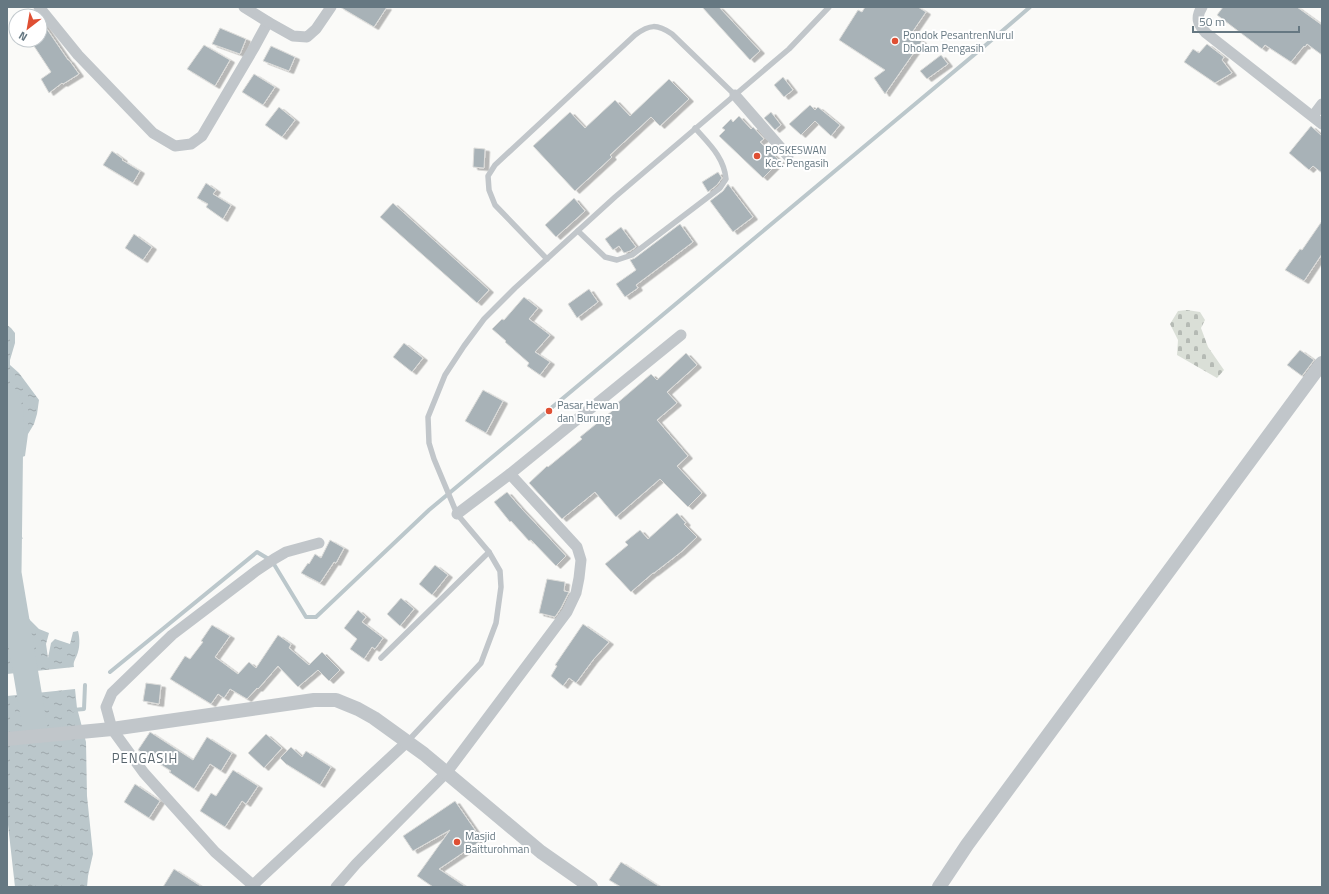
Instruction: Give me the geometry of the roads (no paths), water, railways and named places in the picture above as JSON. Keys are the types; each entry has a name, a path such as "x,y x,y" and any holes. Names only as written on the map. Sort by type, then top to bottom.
{"street":[{"path":"39,7 78,55 153,133 175,146 191,144 202,136 256,46 268,22"},
{"path":"244,7 293,36 307,38 316,29 331,7"},
{"path":"1202,7 1198,18 1199,26 1206,33 1322,124"},
{"path":"735,95 788,156"},
{"path":"1313,116 1322,104"},
{"path":"457,514 510,474 681,335"},
{"path":"939,887 972,839 1322,363"},
{"path":"336,887 356,864 447,772 567,612 576,593 581,560 577,547 510,474"},
{"path":"319,542 286,552 274,559 172,635 112,693 106,707 106,730 215,852 254,886 407,742"},
{"path":"7,739 106,730 314,700 336,700 358,709 374,718 407,742 447,772 541,852 591,887"}],"lane":[{"path":"407,742 481,663 496,623 501,587 500,571 489,552 457,514 434,459 429,443 428,417 445,375 484,319 615,197 789,49 829,7"},
{"path":"547,259 495,205 489,190 488,176 495,164 635,35 644,29 653,26 662,28 672,34 735,95"},
{"path":"578,230 605,257 617,260 632,255 720,188 726,179 725,169 721,159 695,128"},
{"path":"381,658 489,552"}],"water":[{"path":"7,325 15,333 15,343 10,365 19,373 39,400 34,424 28,434 25,456 11,461 7,470 7,441 16,414 7,400"},
{"path":"7,516 14,521 23,539 7,531"},
{"path":"29,619 39,629 49,633 46,644 48,658 51,643 55,639 70,644 73,632 78,631 79,646 74,667 7,674 7,620"},
{"path":"75,689 77,708 86,742 87,796 93,854 87,887 15,887 7,816 7,696"}],"waterway":[{"path":"110,672 257,552 272,561 306,617 316,617 429,510 1030,7"},
{"path":"7,398 11,413 9,573 35,728"},
{"path":"73,710 84,709 85,685"}],"place":[{"name":"Pondok PesantrenNurul Dholam Pengasih","path":"895,41"},
{"name":"POSKESWAN Kec. Pengasih","path":"757,156"},
{"name":"Pasar Hewan dan Burung","path":"549,411"},
{"name":"Masjid Baitturohman","path":"457,842"}],"district":[{"name":"PENGASIH","path":"145,758"}]}
